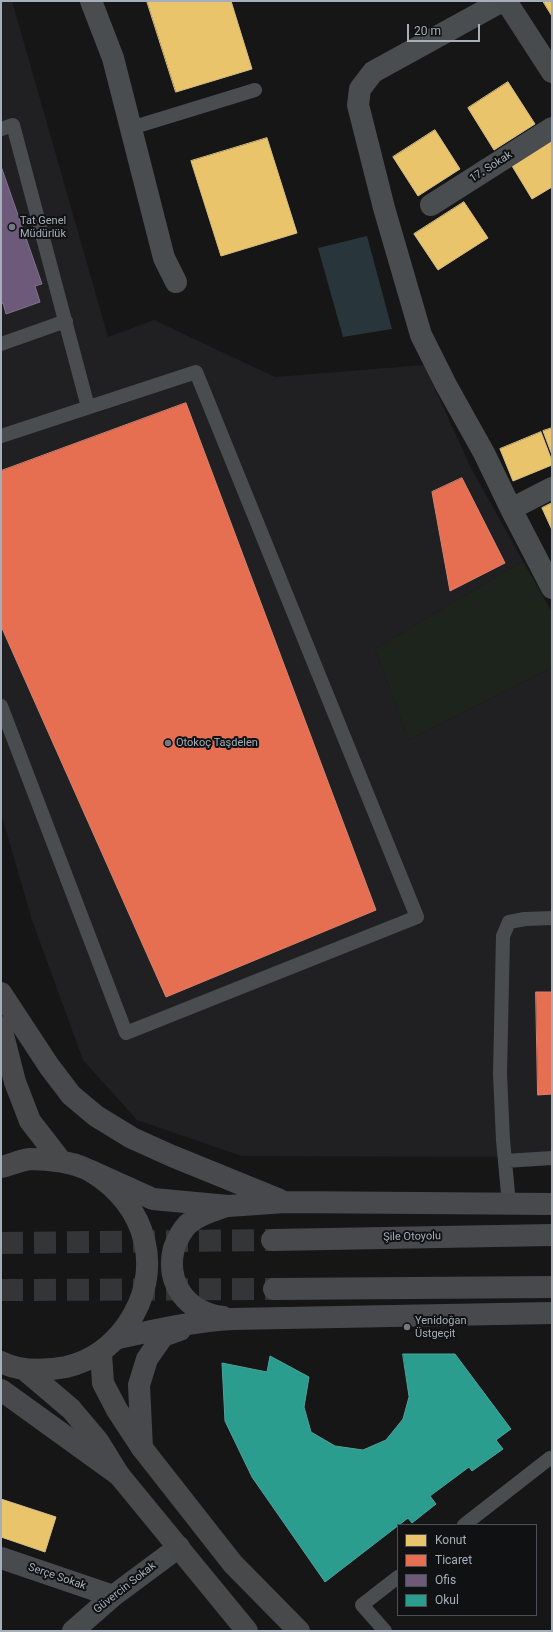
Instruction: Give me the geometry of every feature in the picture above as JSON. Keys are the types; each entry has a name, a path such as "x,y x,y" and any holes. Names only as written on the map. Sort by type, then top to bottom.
{"highway":[{"path":"1,993 49,1066 71,1095 96,1116 132,1138 285,1202"},
{"path":"91,1171 153,1199 228,1206 285,1202 552,1204"},
{"path":"223,1319 210,1316 193,1307 180,1293 173,1276 172,1258 176,1240 187,1225 202,1214 228,1206"},
{"name":"Şile Otoyolu","path":"272,1240 552,1235"},
{"path":"274,1289 552,1287"},
{"path":"118,1338 223,1319 552,1313"},
{"path":"142,1448 139,1385 147,1359 163,1336 223,1319"},
{"path":"1,1390 119,1475"}],"main road":[{"path":"1,1027 15,1082 30,1121 61,1161"},
{"path":"1,1167 29,1159 61,1161 91,1171 117,1190 136,1217 147,1248 147,1280 137,1311 118,1338 101,1353 77,1364 51,1370 24,1369 1,1362"},
{"path":"101,1353 103,1383 117,1410 142,1448 233,1564 299,1631"},
{"path":"24,1369 71,1409 98,1441 119,1475 247,1631"}],"street":[{"path":"91,1 113,58 164,258 176,282"},
{"path":"502,1 373,72 360,89 358,105 384,208 421,335 446,385 484,453 552,588"},
{"path":"506,1 552,72"},
{"name":"17. Sokak","path":"431,206 552,128"},
{"path":"511,509 552,488"},
{"name":"Güvercin Sokak","path":"73,1631 113,1596 179,1547"},
{"name":"Serçe Sokak","path":"1,1558 113,1596"}],"lane":[{"path":"131,128 254,90"},
{"path":"1,129 13,125 88,407"},
{"path":"1,344 66,321"},
{"path":"1,436 196,372 417,917 126,1033 1,706"},
{"path":"509,1204 500,1074 503,936 510,922 552,918"},
{"path":"505,1160 552,1158"},
{"path":"465,1524 550,1458"},
{"path":"385,1631 362,1605 397,1578"}],"shaded area":[{"path":"1,1 12,1 108,337 154,320 275,377 424,365 471,468 523,561 375,649 409,740 552,667 552,1157 242,1156 137,1120 83,1060 32,920 1,813"},
{"path":"367,236 392,329 343,337 318,248"},
{"path":"523,561 552,612 552,667 409,740 375,649"}],"building: Konut":[{"path":"147,1 231,1 252,69 176,92"},
{"path":"543,1 552,1 552,16"},
{"path":"508,82 535,124 494,150 468,108"},
{"path":"435,130 460,169 418,196 393,157"},
{"path":"552,137 552,187 532,199 509,161"},
{"path":"267,138 297,233 221,256 191,161"},
{"path":"464,202 488,238 438,270 414,234"},
{"path":"552,428 552,455 543,431"},
{"path":"541,432 552,461 552,465 513,481 500,449"},
{"path":"552,503 552,530 542,508"},
{"path":"1,1499 56,1517 45,1552 1,1537"}],"building: Ticaret":[{"path":"186,403 376,910 166,997 1,626 1,471"},
{"path":"462,478 505,563 450,591 432,492"},
{"path":"536,992 552,992 552,1094 538,1095"}],"building: Ofis":[{"name":"Tat Genel Müdürlük","path":"2,169 42,284 35,286 40,302 6,314 3,303 1,304"}],"building: Okul":[{"path":"403,1354 455,1354 511,1429 496,1440 503,1449 472,1471 469,1467 430,1496 436,1504 412,1523 408,1518 400,1524 397,1524 397,1526 325,1582 252,1477 225,1421 222,1363 267,1372 270,1356 309,1377 304,1407 311,1432 335,1446 363,1450 386,1440 403,1419 409,1397"}],"tunnel":[{"path":"1,1243 272,1240"},
{"path":"1,1290 274,1289"}],"place":[{"name":"Tat Genel Müdürlük","path":"12,227"},
{"name":"Otokoç Taşdelen","path":"168,743"},
{"name":"Yenidoğan Üstgeçit","path":"407,1327"}]}
